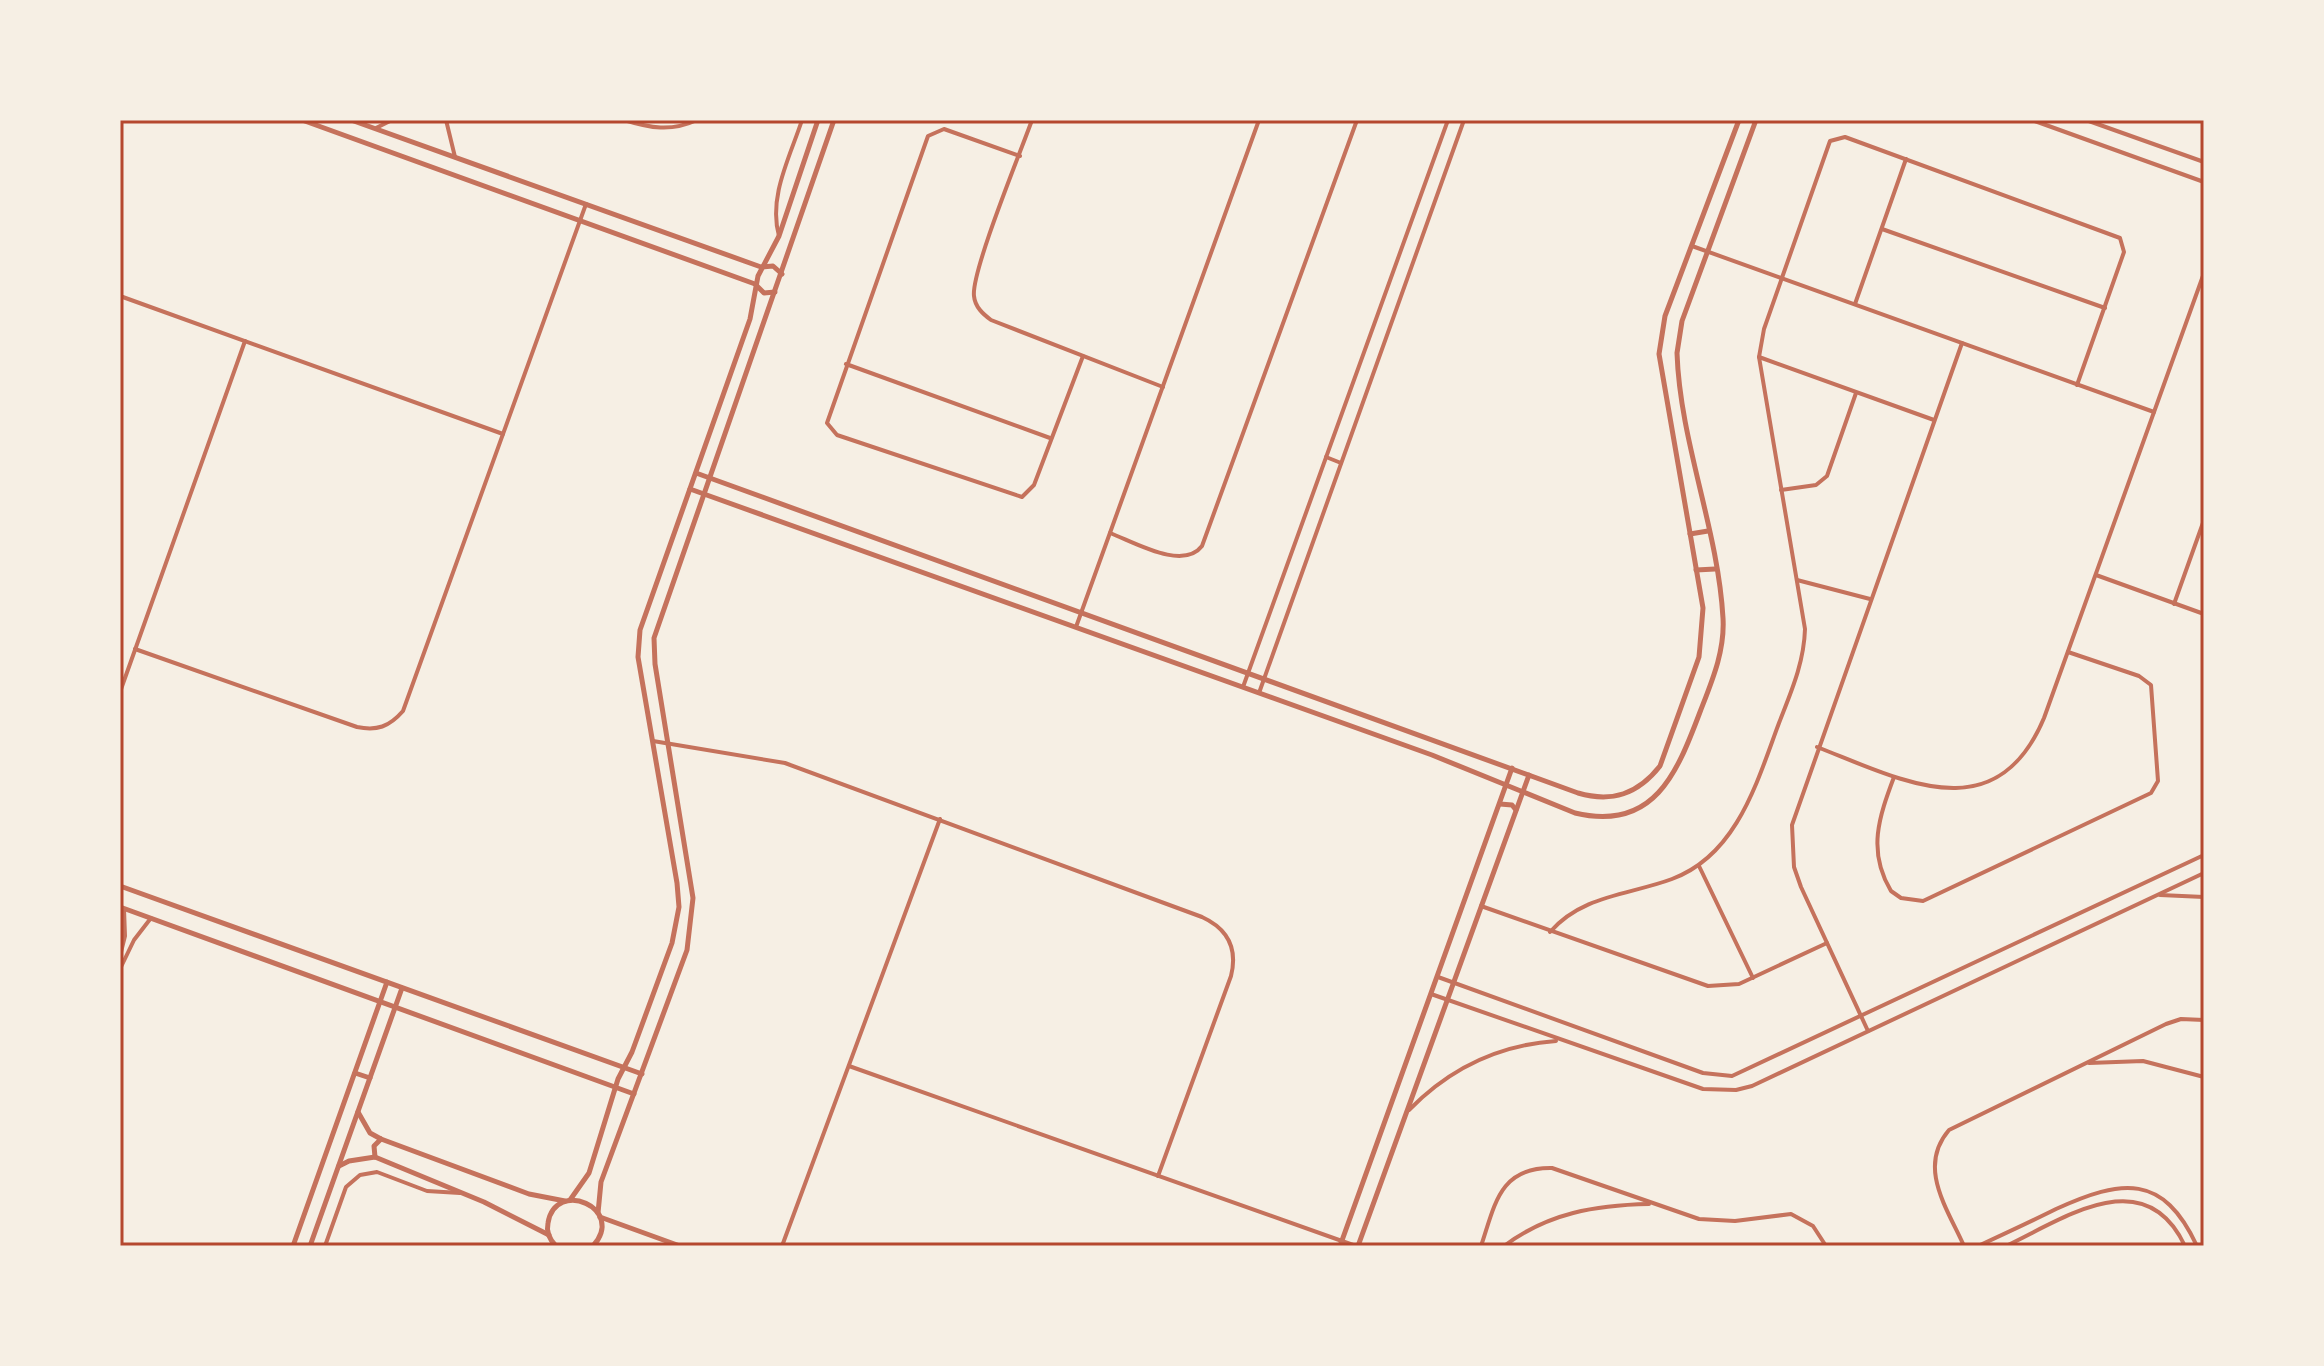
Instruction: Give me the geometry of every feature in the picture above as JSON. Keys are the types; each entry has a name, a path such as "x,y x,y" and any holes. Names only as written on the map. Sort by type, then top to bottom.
{"street":[{"path":"302,120 755,284 764,293 775,292"},
{"path":"351,120 761,267 773,266 782,274"},
{"path":"375,129 392,120"},
{"path":"446,120 455,157"},
{"path":"624,120 658,129 677,128 697,120"},
{"path":"779,236 774,210 776,197 802,120"},
{"path":"553,1246 549,1236 550,1215 568,1200 589,1173 616,1087 641,1030 678,920 678,895 638,644 750,319 755,284 779,236 818,120"},
{"path":"593,1246 601,1230 601,1182 687,950 693,912 655,664 654,638 834,120"},
{"path":"1032,120 977,273 974,299 980,312 991,320 1163,387"},
{"path":"1076,627 1259,120"},
{"path":"1110,533 1179,557 1196,553 1202,546 1357,120"},
{"path":"1243,687 1448,120"},
{"path":"1259,693 1464,120"},
{"path":"696,473 1578,793 1608,798 1638,788 1650,779 1666,751 1703,641 1703,608 1659,354 1665,316 1739,120"},
{"path":"690,489 1243,687 1506,784 1575,813 1608,817 1641,807 1667,786 1683,756 1720,654 1723,617 1677,353 1682,321 1756,120"},
{"path":"2032,120 2204,182"},
{"path":"2086,120 2204,162"},
{"path":"1020,156 944,129 928,136 828,415 830,431 1015,497 1030,492 1083,356"},
{"path":"1550,932 1578,907 1672,879 1699,866 1729,834 1751,800 1800,666 1805,629 1759,357 1764,329 1830,141 1845,137 2120,238 2124,252 2077,385"},
{"path":"1855,304 1906,159"},
{"path":"135,649 357,727 370,730 394,721 403,711 586,204"},
{"path":"1882,229 2105,308"},
{"path":"1692,246 2154,412"},
{"path":"1817,747 1932,789 1956,790 1980,785 2002,775 2020,759 2035,740 2204,273"},
{"path":"120,296 503,434"},
{"path":"120,692 245,341"},
{"path":"1868,1031 1801,887 1791,846 1797,804 1962,343"},
{"path":"1759,357 1934,420"},
{"path":"846,364 1051,438"},
{"path":"1781,490 1816,485 1827,476 1856,392"},
{"path":"1326,457 1341,463"},
{"path":"2174,604 2204,520"},
{"path":"1689,534 1708,531"},
{"path":"1695,569 1715,569"},
{"path":"2096,575 2204,614"},
{"path":"1797,580 1870,599"},
{"path":"1894,777 1876,827 1876,847 1891,891 1912,902 1923,901 2151,793 2158,781 2151,685 2139,676 2068,652"},
{"path":"652,741 785,763 1202,917 1225,932 1233,952 1231,976 1158,1176"},
{"path":"1341,1244 1512,768"},
{"path":"849,1066 1341,1244 1357,1246 1529,775"},
{"path":"1499,804 1512,805 1516,810"},
{"path":"782,1246 940,819"},
{"path":"1437,976 1717,1077 1747,1072 2204,855"},
{"path":"1699,866 1753,978"},
{"path":"1431,994 1703,1089 1719,1091 1752,1086 2204,873"},
{"path":"120,886 642,1074"},
{"path":"2157,895 2204,897"},
{"path":"1481,906 1693,983 1724,986 1753,978 1827,943"},
{"path":"120,956 125,936 122,908 634,1094"},
{"path":"120,969 134,940 151,918"},
{"path":"293,1246 387,982"},
{"path":"310,1246 402,988"},
{"path":"1964,1246 1936,1183 1934,1159 1942,1138 1961,1121 2181,1019 2204,1020"},
{"path":"1407,1111 1439,1082 1477,1060 1519,1046 1562,1041"},
{"path":"2084,1063 2143,1061 2204,1077"},
{"path":"355,1073 370,1078"},
{"path":"358,1112 362,1123 381,1139 529,1194 586,1202 599,1215 680,1246"},
{"path":"375,1157 373,1150 381,1139"},
{"path":"338,1167 349,1161 375,1157 464,1193 549,1236"},
{"path":"1481,1246 1505,1185 1518,1174 1535,1168 1552,1168 1651,1204 1717,1222 1791,1214 1813,1226 1826,1246"},
{"path":"325,1246 346,1187 360,1175 377,1172 427,1191 464,1193"},
{"path":"1978,1246 2094,1192 2123,1186 2151,1192 2175,1207 2197,1246"},
{"path":"2006,1246 2090,1207 2116,1200 2155,1209 2175,1226 2185,1246"},
{"path":"1504,1246 1541,1223 1567,1213 1595,1207 1651,1204"}]}
